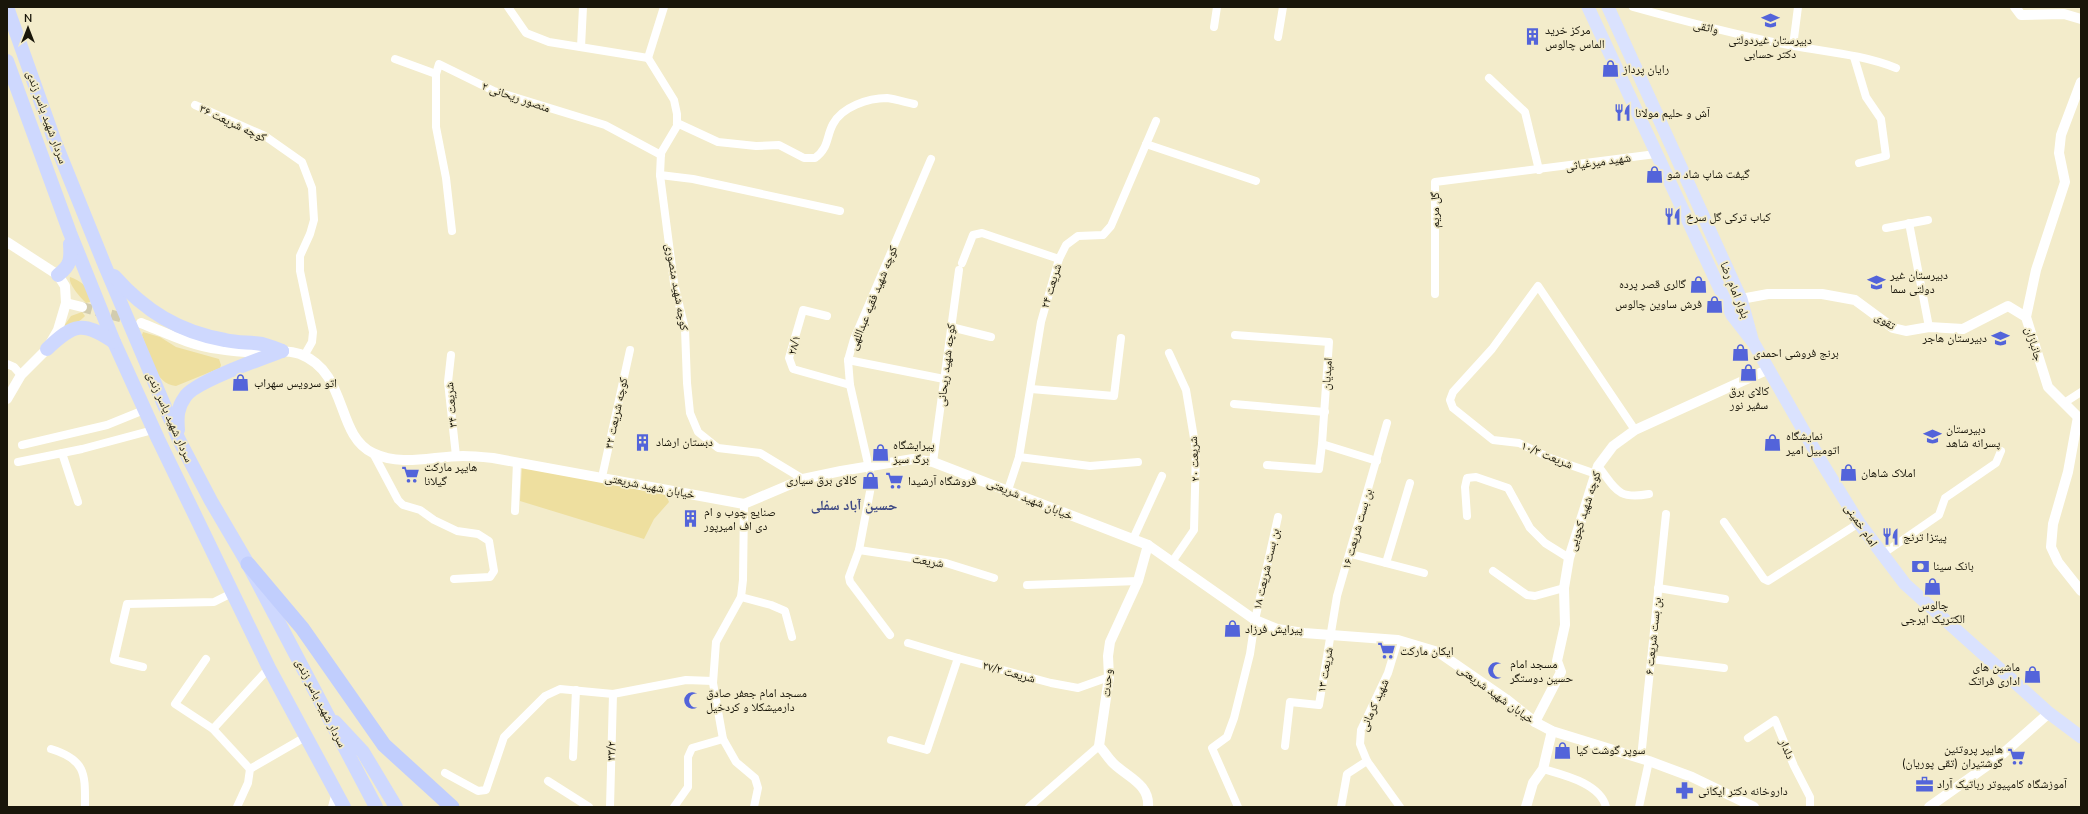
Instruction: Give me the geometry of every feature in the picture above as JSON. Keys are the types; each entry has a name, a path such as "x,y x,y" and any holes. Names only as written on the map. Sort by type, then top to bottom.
{"highway":[{"name":"سردار شهید یاسر زندی","path":"7,7 55,142 105,266 179,440 211,501 248,564 376,807"},
{"name":"سردار شهید یاسر زندی","path":"7,61 70,233 114,342 153,430 269,668 344,807"},
{"path":"58,275 68,268 72,260 70,233"},
{"path":"105,266 129,294 147,309 167,321 193,332 226,341 262,344 282,351"},
{"path":"47,349 63,333 75,328 86,327 98,331 114,342"},
{"path":"179,440 177,413 185,396 240,366 282,351"},
{"path":"248,564 302,628 384,745 452,807"},
{"path":"322,707 363,752 396,807"}],"main road":[{"name":"بلوار امام رضا","path":"1588,7 1732,315 1753,342"},
{"name":"بلوار امام رضا","path":"1608,7 1741,299 1753,342"},
{"name":"امام خمینی","path":"1753,342 1858,523 1881,555 1905,584 2049,713 2081,737"}],"street":[{"path":"508,7 526,33 549,42 648,58 674,100 677,123 718,142 756,146 779,145 804,158 816,158 823,152 833,124 842,112 863,102 886,98 914,104"},
{"path":"581,47 583,7"},
{"path":"648,58 664,7"},
{"path":"1214,27 1217,7"},
{"path":"1278,37 1283,7"},
{"name":"واثقی","path":"1633,7 1695,25 1793,46 1854,57 1896,68"},
{"path":"1793,46 1798,7"},
{"path":"2014,7 2021,15 2064,14 2081,19"},
{"path":"1854,57 1866,97 1881,119 1886,156 1858,163"},
{"path":"395,59 436,74 436,127 446,178 452,230"},
{"name":"منصور ریحانی ۲","path":"436,74 439,64 494,91 605,125 661,155"},
{"path":"1489,78 1525,112 1539,170"},
{"name":"جانبازان","path":"2081,82 2060,136 2059,153 2065,182 2036,270 2026,317 2048,387 2079,417 2068,472 2053,524 2051,547 2058,562 2081,591"},
{"name":"کوچه شریعت ۳۶","path":"195,105 265,136 302,162 312,188 314,220 310,234 300,256 300,271 313,332 312,342 304,356"},
{"name":"شریعت ۲۴","path":"1008,490 1019,457 1041,322 1059,259 1066,245 1078,236 1103,235 1112,226 1156,122"},
{"name":"کوچه شهید منصوری","path":"677,123 661,155 660,175 674,283 686,329 687,383 690,413 698,432 718,448 760,453 803,480"},
{"path":"1146,144 1256,181"},
{"name":"شهید میرغیاثی","path":"1539,170 1656,154"},
{"name":"کوچه شهید فقیه عبداللهی","path":"890,635 850,582 849,577 859,550 872,481 870,465 850,385 848,360 854,339 931,159"},
{"name":"گل مریم","path":"1435,294 1435,182 1539,170"},
{"path":"660,175 693,179 840,211"},
{"path":"1886,228 1928,220"},
{"path":"1908,223 1929,327"},
{"name":"کوچه شهید ریحانی","path":"933,462 950,327 960,266 973,235 982,233 1059,259"},
{"path":"7,242 58,275 65,286 66,303 58,330 47,349 21,375 7,398"},
{"name":"شریعت ۱۰/۳","path":"1597,470 1550,458 1519,443 1493,440 1453,408 1450,400 1453,392 1492,349 1538,286 1635,430"},
{"name":"تقوی","path":"1741,299 1768,294 1822,294 1855,300 1893,328 1906,331 1929,327 1964,329 2008,306 2026,317"},
{"path":"66,303 82,307"},
{"name":"۲۸/۱","path":"827,316 803,310 789,358 793,369 850,385"},
{"name":"خیابان شهید شریعتی","path":"141,323 185,341 217,349 254,352 282,351 304,356 322,370 340,399 352,432 359,442 373,453 412,461 456,456 493,458 744,504 803,480 870,465 913,459 933,462 1008,490 1148,546 1254,620 1277,629 1398,640 1438,652 1506,699 1535,722 1552,731 1645,759 1692,777 1754,807"},
{"path":"950,327 991,337"},
{"name":"امیدیان","path":"1235,335 1329,342 1319,469 1267,465"},
{"path":"1031,390 1114,396 1121,338"},
{"name":"کوچه شریعت ۳۲","path":"602,477 630,350"},
{"name":"شریعت ۲۰","path":"1169,353 1186,390 1196,450 1194,530 1172,562"},
{"name":"شریعت ۳۴","path":"451,355 448,382 456,456"},
{"path":"848,360 944,379"},
{"path":"7,364 14,367 21,375"},
{"name":"کوچه شهید کچویی","path":"1535,722 1561,672 1557,661 1565,625 1564,588 1569,558 1597,470 1613,446 1635,430 1769,369"},
{"path":"2064,404 2081,392"},
{"path":"1234,404 1324,412"},
{"path":"22,445 106,425 144,410"},
{"name":"بن بست شریعت ۱۶","path":"1331,635 1337,596 1351,554 1387,423"},
{"path":"18,462 62,453 153,430"},
{"path":"1322,444 1377,461"},
{"path":"1881,555 1939,515 1945,498 1996,462 2001,451"},
{"path":"62,453 78,502"},
{"path":"373,453 398,500 403,505 420,510 434,520 457,531 478,534 489,541 494,571 490,577 454,579"},
{"path":"1019,457 1090,466 1138,462"},
{"path":"515,511 517,462"},
{"path":"1597,470 1618,492 1632,497 1649,494"},
{"path":"1133,539 1162,476"},
{"path":"1467,516 1465,487 1467,478 1476,477 1508,488 1530,528 1545,543 1569,558"},
{"path":"1386,563 1410,483"},
{"path":"744,504 743,580 741,597 716,642 713,682 723,739 736,762 755,778 758,788 754,807"},
{"name":"بن بست شریعت ۶","path":"1639,807 1645,759 1651,659 1666,514"},
{"name":"بن بست شریعت ۱۸","path":"1238,807 1212,748 1227,737 1234,718 1250,654 1254,620 1278,517"},
{"path":"1724,522 1764,579 1768,580 1858,523"},
{"name":"وحدت","path":"1099,746 1109,677 1108,656 1110,642 1138,581 1148,546"},
{"name":"شریعت","path":"859,550 946,563 994,578"},
{"path":"1351,554 1424,573"},
{"path":"1493,570 1527,595 1535,596 1564,588"},
{"path":"1027,585 1138,581"},
{"path":"1658,588 1725,599"},
{"path":"143,668 114,660 127,604 214,602 232,593"},
{"path":"741,597 771,605 785,612 792,637"},
{"name":"شریعت ۱۳","path":"1286,746 1290,702 1319,705 1331,635"},
{"name":"شهید کرمانی","path":"1398,640 1388,673 1361,730 1360,744 1367,761 1400,807"},
{"name":"شریعت ۲۷/۲","path":"908,643 1051,683 1078,688 1109,677"},
{"path":"891,740 927,750 958,658"},
{"path":"206,659 175,704 213,729 250,768"},
{"path":"1651,659 1724,668"},
{"path":"213,729 269,668"},
{"path":"445,773 478,791 486,790 504,737 545,696 560,689 613,694 686,680 713,682"},
{"path":"573,757 576,690"},
{"name":"۳۳/۲","path":"610,807 613,694"},
{"path":"1929,807 1998,758 2049,713"},
{"name":"دلدار","path":"1748,738 1775,720 1794,766 1810,797 1810,807"},
{"path":"1526,807 1533,783 1543,769 1552,731"},
{"path":"250,768 307,736"},
{"path":"674,807 688,787 688,757 692,748 723,739"},
{"path":"1029,807 1099,746 1113,763 1141,784 1149,800 1148,807"},
{"path":"51,749 61,752 78,764 85,776 84,807"},
{"path":"1342,807 1347,774 1367,761"},
{"path":"237,807 248,783 250,768"},
{"path":"1543,769 1571,777 1590,786 1606,807"},
{"path":"548,781 589,807"},
{"path":"332,807 336,792"}],"shaded area":[{"path":"70,277 78,280 85,286 90,293 90,302 86,303 78,294 71,283"},
{"path":"82,312 85,316 81,320 64,326 71,316"},
{"path":"143,332 160,337 176,347 219,359 221,365 220,368 176,386 169,384 162,380 153,367 142,335"},
{"path":"522,466 619,484 666,495 669,502 654,519 644,539 520,501"}],"tunnel":[{"path":"82,307 131,320"}],"place":[{"name":"دبیرستان غیردولتی دکتر حسابی","path":"1770,21"},
{"name":"مرکز خرید الماس چالوس","path":"1532,37"},
{"name":"رایان پرداز","path":"1610,69"},
{"name":"آش و حلیم مولانا","path":"1622,113"},
{"name":"گیفت شاپ شاد شو","path":"1654,174"},
{"name":"کباب ترکی گل سرخ","path":"1673,217"},
{"name":"دبیرستان غیر دولتی سما","path":"1877,282"},
{"name":"گالری قصر پرده","path":"1699,284"},
{"name":"فرش ساوین چالوس","path":"1715,304"},
{"name":"دبیرستان هاجر","path":"2000,338"},
{"name":"برنج فروشی احمدی","path":"1740,353"},
{"name":"کالای برق سفیر نور","path":"1749,372"},
{"name":"اتو سرویس سهراب","path":"241,383"},
{"name":"دبیرستان پسرانه شاهد","path":"1933,436"},
{"name":"دبستان ارشاد","path":"643,442"},
{"name":"نمایشگاه اتومبیل امیر","path":"1773,443"},
{"name":"پیرایشگاه برگ سبز","path":"880,452"},
{"name":"املاک شاهان","path":"1848,473"},
{"name":"هایپر مارکت گیلانا","path":"411,474"},
{"name":"کالای برق سیاری","path":"870,480"},
{"name":"فروشگاه آرشیدا","path":"895,481"},
{"name":"صنایع چوب و ام دی اف امیرپور","path":"691,519"},
{"name":"پیتزا ترنج","path":"1890,537"},
{"name":"بانک سینا","path":"1920,566"},
{"name":"چالوس الکتریک ایرجی","path":"1933,586"},
{"name":"پیرایش فرزاد","path":"1232,629"},
{"name":"ایکان مارکت","path":"1387,651"},
{"name":"مسجد امام حسین دوستگر","path":"1497,671"},
{"name":"ماشین های اداری فراتک","path":"2033,674"},
{"name":"مسجد امام جعفر صادق دارمیشکلا و کردخیل","path":"693,700"},
{"name":"سوپر گوشت کیا","path":"1563,750"},
{"name":"هایپر پروتئین گوشتیران (تقی پوریان)","path":"2016,756"},
{"name":"آموزشگاه کامپیوتر رباتیک آراد","path":"1924,784"},
{"name":"داروخانه دکتر ایکانی","path":"1685,791"}],"district":[{"name":"حسین آباد سفلی","path":"854,505"}]}
